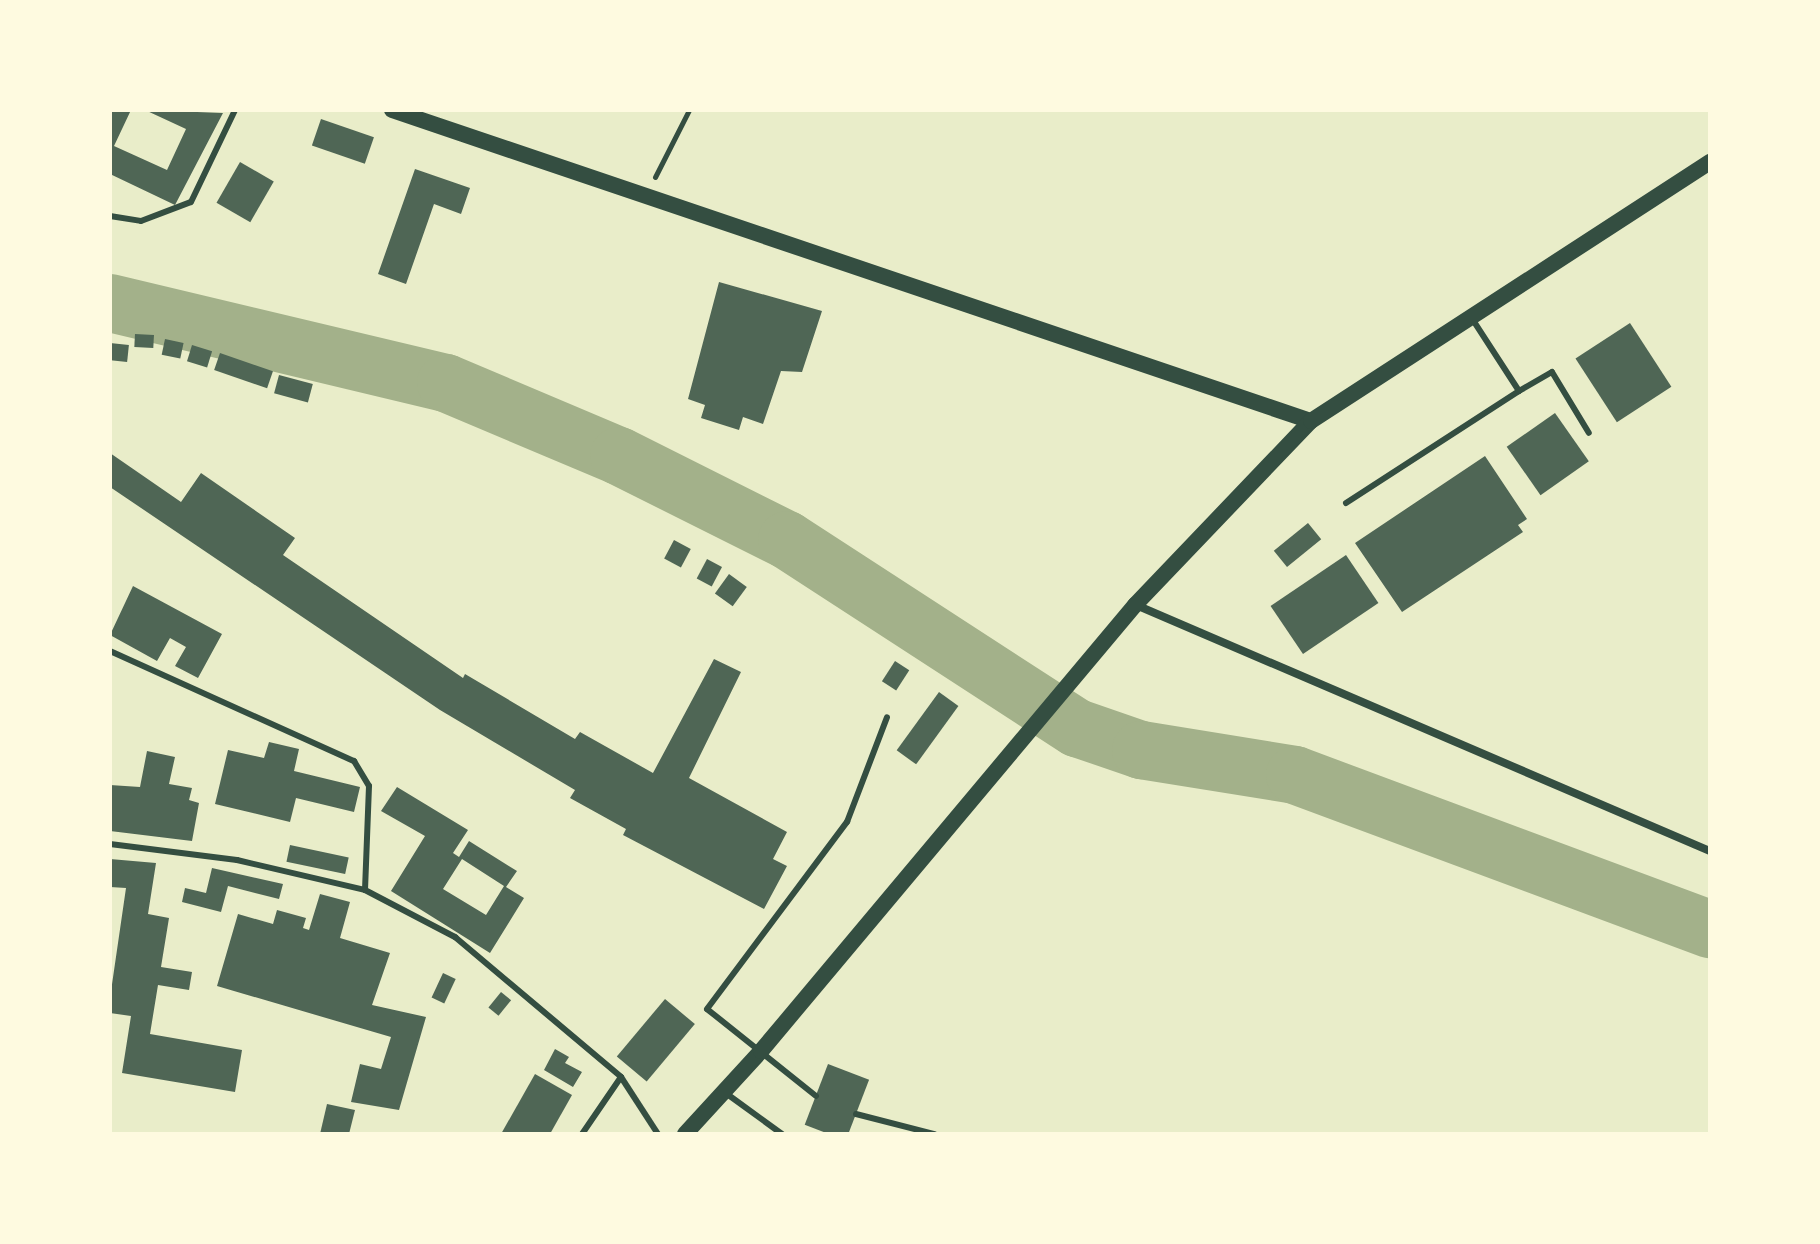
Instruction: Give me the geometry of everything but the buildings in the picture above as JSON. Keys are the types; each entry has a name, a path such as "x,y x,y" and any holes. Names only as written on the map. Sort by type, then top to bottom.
{"main road":[{"path":"392,110 1311,421"},
{"path":"685,1134 761,1051 1135,605 1311,421 1710,162"}],"street":[{"path":"1135,605 1710,851"}],"lane":[{"path":"110,216 141,221 191,202 235,110"},
{"path":"1471,317 1519,391"},
{"path":"1346,503 1552,372 1589,433"},
{"path":"110,651 354,761 369,786 365,890"},
{"path":"816,1096 707,1009 847,822 887,717"},
{"path":"110,844 237,860 365,890 455,937 621,1077 658,1134"},
{"path":"582,1134 621,1077"},
{"path":"724,1092 782,1134"},
{"path":"856,1114 934,1134"}],"path":[{"path":"645,196 689,110"}],"waterway":[{"path":"110,303 446,383 619,456 787,540 1077,728 1141,750 1295,775 1710,929"}]}
